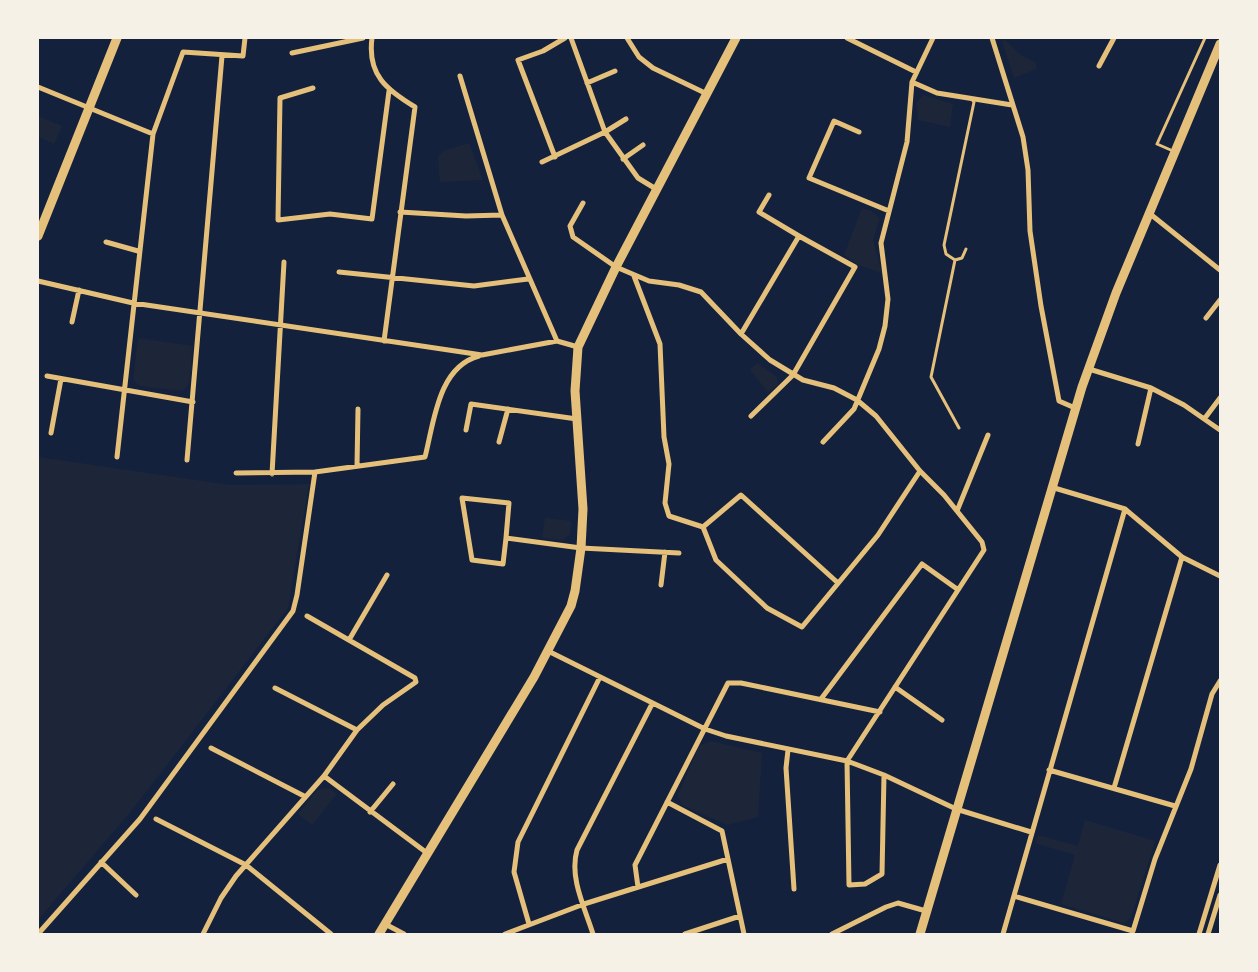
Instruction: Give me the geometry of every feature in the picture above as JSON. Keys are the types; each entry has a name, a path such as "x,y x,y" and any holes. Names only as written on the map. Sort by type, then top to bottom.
{"street":[{"path":"38,236 117,38"},
{"path":"117,457 138,251 153,134 184,52 243,56 245,38"},
{"path":"292,52 363,38"},
{"path":"372,38 375,69 381,83 389,91 415,107 384,341"},
{"path":"555,157 518,60 543,51 565,38"},
{"path":"572,38 605,132 638,178 656,189"},
{"path":"627,38 639,57 653,68 705,93"},
{"path":"379,934 564,622 573,599 581,548 583,509 575,390 578,347 616,267 705,93 736,38"},
{"path":"851,38 916,72"},
{"path":"823,442 854,409 869,378 885,326 888,283 881,243 907,142 912,82 933,38"},
{"path":"992,38 1023,137 1028,170 1030,231 1041,306 1059,401 1075,408"},
{"path":"1099,66 1114,38"},
{"path":"920,934 1050,487 1075,408 1148,212 1220,44"},
{"path":"187,460 222,56"},
{"path":"587,83 615,71"},
{"path":"460,76 502,215 528,279 557,340"},
{"path":"912,82 938,93 1012,105"},
{"path":"38,87 153,134"},
{"path":"313,88 280,98 278,220 330,214 372,219 389,91"},
{"path":"542,162 605,132 626,119"},
{"path":"859,132 834,121 809,178 889,211"},
{"path":"623,158 643,145"},
{"path":"751,416 793,375 854,267 759,212 769,195"},
{"path":"583,203 570,226 573,237 616,267 634,276 649,281 679,285 701,292 741,334 770,360 793,375 834,388 857,400 876,416 920,471 957,511 982,542 984,550 847,761 849,885 865,884 882,874 884,775"},
{"path":"400,212 466,216 502,215"},
{"path":"1148,212 1220,270"},
{"path":"741,334 799,236"},
{"path":"106,242 138,251"},
{"path":"272,474 284,262"},
{"path":"339,272 474,286 506,284 528,279"},
{"path":"634,276 660,344 664,438 669,464 665,504 669,516 703,527"},
{"path":"38,280 133,302 201,314 482,355"},
{"path":"72,322 79,290"},
{"path":"1206,318 1220,300"},
{"path":"236,473 315,472 425,457 445,383 460,365 471,358 482,355 557,340 578,347"},
{"path":"1089,369 1151,388 1205,418 1220,430"},
{"path":"47,376 193,402"},
{"path":"51,433 61,379"},
{"path":"1138,444 1151,388"},
{"path":"1205,418 1220,398"},
{"path":"466,430 471,404 577,420"},
{"path":"357,466 358,409"},
{"path":"499,442 508,410"},
{"path":"957,511 988,435"},
{"path":"703,527 716,560 767,608 802,627 878,535 920,471"},
{"path":"38,934 140,818 293,611 315,472"},
{"path":"1050,487 1125,509 1182,557 1220,576"},
{"path":"703,527 741,495 838,583"},
{"path":"462,498 509,503 506,538 503,564 472,560 462,498"},
{"path":"1003,934 1125,509"},
{"path":"506,538 581,548 679,553"},
{"path":"662,585 665,552"},
{"path":"1114,788 1182,557"},
{"path":"821,700 922,564 958,590"},
{"path":"349,640 388,575"},
{"path":"203,934 221,898 304,796 324,776 357,730 383,705 416,682 415,678 306,616"},
{"path":"548,651 704,729 788,750 847,761 884,775 956,809 1031,832"},
{"path":"529,924 514,872 518,842 600,677"},
{"path":"1014,896 1133,931 1155,859 1191,769 1212,694 1220,680"},
{"path":"638,887 635,865 728,683 741,683 880,712"},
{"path":"895,687 942,720"},
{"path":"275,688 357,730"},
{"path":"593,934 575,876 573,863 577,850 652,704"},
{"path":"211,748 304,796"},
{"path":"788,750 786,768 794,889"},
{"path":"1049,770 1175,806"},
{"path":"324,776 427,853"},
{"path":"370,812 393,784"},
{"path":"667,802 722,831 744,934"},
{"path":"156,819 246,865 331,934"},
{"path":"505,934 584,904 728,859"},
{"path":"101,862 136,895"},
{"path":"1199,934 1220,865"},
{"path":"1208,934 1220,895"},
{"path":"832,934 898,903 926,911"},
{"path":"685,934 740,916"},
{"path":"385,924 404,934"}],"lane":[{"path":"1174,151 1157,144 1205,38"},
{"path":"966,249 962,258 955,260 946,254 944,245 974,102 971,98"},
{"path":"955,260 931,377 959,428"}],"shaded area":[{"path":"1005,40 1021,55 1036,63 1036,69 1014,78 1002,42"},
{"path":"923,95 953,104 950,127 918,120 916,103"},
{"path":"38,116 62,126 54,144 38,137"},
{"path":"469,143 483,180 440,182 438,157 443,151"},
{"path":"862,208 871,211 880,218 873,240 882,273 858,265 844,255"},
{"path":"138,338 193,346 189,384 183,391 140,386 133,380"},
{"path":"757,363 777,377 778,385 768,392 750,370"},
{"path":"38,457 230,485 309,484 288,608 133,809 38,920"},
{"path":"545,518 571,521 570,534 563,540 542,538"},
{"path":"711,741 762,753 758,817 728,825 682,805 678,795 699,746"},
{"path":"329,788 337,794 312,825 298,814 317,790"},
{"path":"1085,820 1155,841 1131,918 1124,923 1061,904 1075,855 1035,843 1038,835 1078,846"}]}
